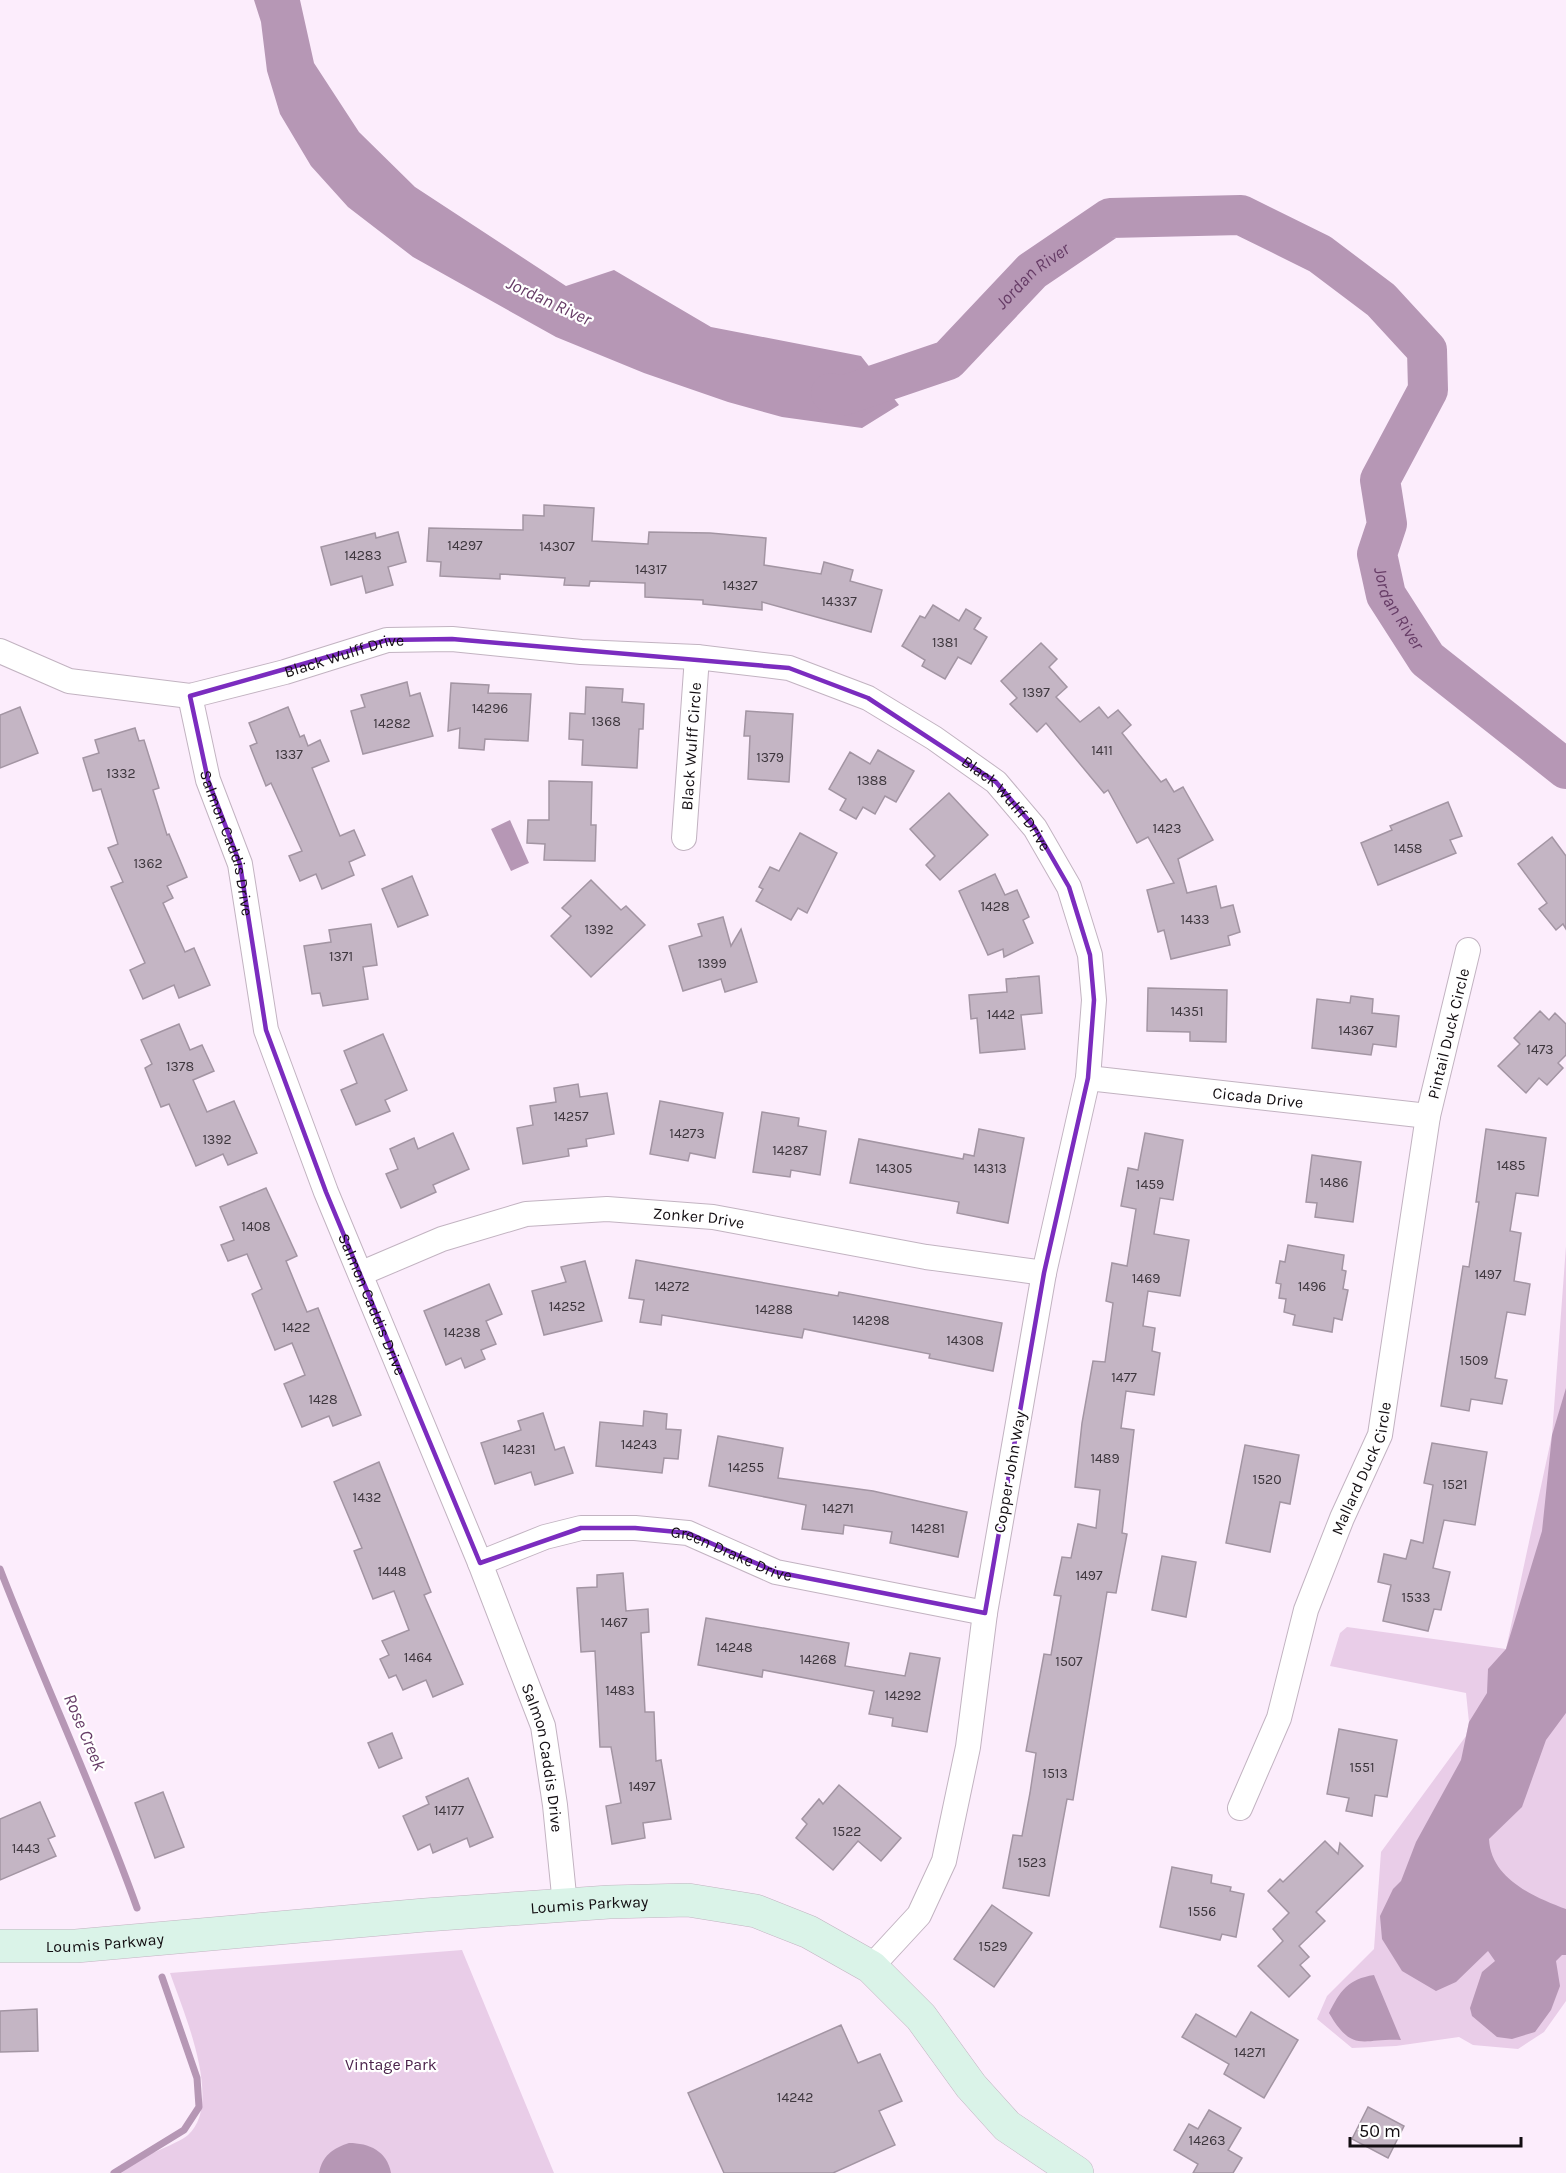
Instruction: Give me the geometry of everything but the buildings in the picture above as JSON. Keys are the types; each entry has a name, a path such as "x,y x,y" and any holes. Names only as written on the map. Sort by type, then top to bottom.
{"street":[{"name":"Black Wulff Drive","path":"0,651 69,681 190,696 285,672 387,640 452,639 581,652 697,657 789,668 868,698 934,738 996,782 1035,828 1070,886 1090,955"},
{"name":"Black Wulff Circle","path":"684,838 697,657"},
{"name":"Salmon Caddis Drive","path":"190,696 208,780 240,864 266,1030 326,1192 362,1273 480,1563 543,1726 555,1804 565,1905"},
{"name":"Pintail Duck Circle","path":"1428,1116 1468,951"},
{"name":"Copper John Way","path":"871,1967 918,1915 944,1861 968,1747 985,1613 1044,1274 1088,1078 1094,1000 1090,955"},
{"name":"Cicada Drive","path":"1088,1078 1428,1116"},
{"name":"Mallard Duck Circle","path":"1240,1808 1279,1718 1306,1610 1342,1518 1380,1435 1428,1116"},
{"name":"Zonker Drive","path":"362,1273 442,1239 526,1214 607,1209 713,1217 926,1257 1044,1274"},
{"name":"Green Drake Drive","path":"480,1563 545,1537 581,1528 635,1528 688,1533 776,1572 985,1613"},
{"name":"Loumis Parkway","path":"0,1946 87,1946 565,1905 688,1899 756,1911 809,1932 871,1967 921,2017 971,2086 1007,2126 1077,2173"}],"highlighted area":[{"path":"452,639 789,668 868,698 996,782 1035,828 1069,887 1090,955 1094,1000 1088,1078 1044,1273 985,1613 776,1572 688,1533 635,1528 581,1528 480,1563 326,1192 266,1030 240,864 208,780 190,696 387,640"}],"green space":[{"path":"1566,1246 1566,2001 1544,2032 1518,2049 1473,2045 1459,2037 1396,2046 1352,2048 1317,2019 1327,1996 1374,1949 1381,1852 1466,1736 1469,1722 1466,1693 1330,1666 1340,1633 1347,1627 1506,1649 1552,1435"},
{"name":"Vintage Park","path":"462,1950 554,2173 113,2173 121,2166 182,2139 188,2135 198,2120 202,2102 202,2080 191,2033 170,1973"}],"water":[{"path":"254,0 300,0 314,63 359,132 415,187 566,286 614,270 711,327 861,356 899,405 862,428 782,417 728,402 644,373 556,337 413,257 348,207 311,166 280,114 267,71 261,22"},
{"path":"510,820 529,863 511,871 491,829"},
{"path":"1566,1388 1566,1713 1546,1740 1522,1807 1489,1839 1497,1865 1506,1876 1528,1892 1566,1909 1566,1955 1562,1955 1556,1961 1560,1986 1551,2010 1535,2032 1512,2039 1497,2037 1472,2016 1470,2008 1482,1972 1495,1961 1488,1951 1456,1982 1436,1991 1402,1971 1382,1939 1380,1916 1393,1889 1401,1881 1416,1842 1461,1760 1469,1722 1487,1693 1488,1669 1506,1649 1542,1531 1552,1435"},
{"path":"1374,1975 1401,2040 1359,2041 1352,2039 1337,2026 1329,2013 1346,1987"},
{"path":"349,2143 376,2150 386,2159 391,2173 319,2173 320,2167 329,2154"}],"waterway":[{"name":"Jordan River","path":"831,393 842,396 948,360 1032,271 1110,218 1241,215 1320,254 1381,300 1427,350 1428,390 1380,480 1387,524 1377,554 1386,595 1427,659 1566,769"},
{"name":"Rose Creek","path":"0,1569 137,1908"},
{"name":"Rose Creek","path":"114,2173 184,2130 199,2107 197,2078 162,1977"}]}
